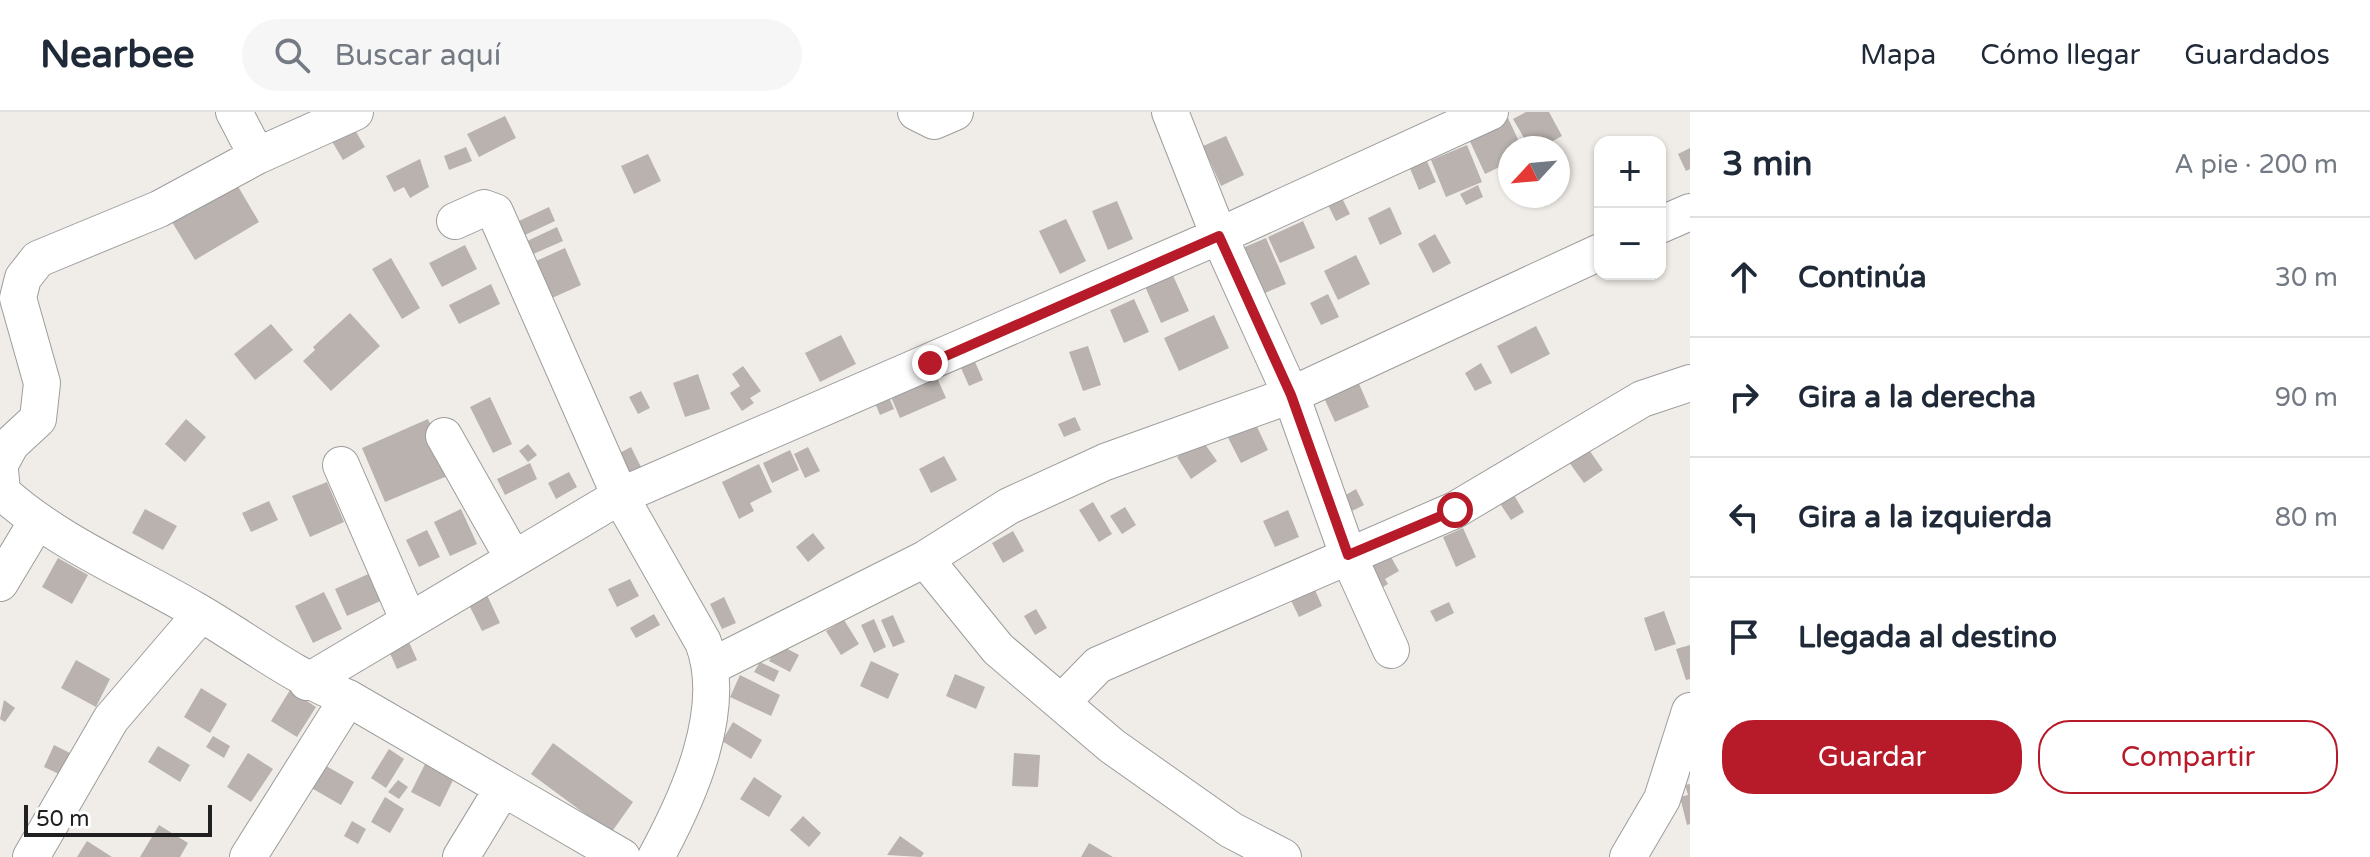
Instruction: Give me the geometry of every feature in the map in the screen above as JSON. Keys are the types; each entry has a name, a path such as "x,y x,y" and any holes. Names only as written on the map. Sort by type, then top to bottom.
{"street":[{"path":"234,112 257,156"},
{"path":"355,112 257,156 159,209 38,259 23,278 18,298 42,383 38,419 11,444 0,467 2,492 36,523 201,614 307,682 348,698 622,857"},
{"path":"916,112 934,121 955,112"},
{"path":"1170,112 1219,236 1291,395 1348,555 1391,650"},
{"path":"307,682 408,619 620,496 1219,236 1490,112"},
{"path":"455,221 484,208 495,212 620,496 703,642 712,666 705,739 685,802 656,857"},
{"path":"1666,222 1690,212"},
{"path":"712,666 925,559 1009,506 1091,468 1291,395 1594,255"},
{"path":"1062,702 1079,680 1098,665 1455,510 1642,399 1690,383"},
{"path":"444,436 513,558"},
{"path":"341,465 408,619"},
{"path":"0,583 36,523"},
{"path":"925,559 998,649 1112,746 1231,830 1283,857"},
{"path":"31,857 111,719 201,614"},
{"path":"248,857 348,698"},
{"path":"1628,857 1662,799 1690,711"},
{"path":"461,857 503,788"}],"building":[{"path":"1526,112 1549,112 1562,136 1523,136 1513,119"},
{"path":"505,116 516,138 479,157 467,134"},
{"path":"1508,118 1516,136 1498,136 1498,168 1485,174 1468,137"},
{"path":"352,125 365,147 343,160 330,138"},
{"path":"1226,136 1244,175 1221,186 1203,146"},
{"path":"1467,145 1482,182 1446,197 1431,160"},
{"path":"466,147 472,161 449,170 444,156"},
{"path":"1690,148 1690,169 1686,171 1678,154"},
{"path":"648,154 661,181 634,194 621,166"},
{"path":"420,159 429,187 410,198 404,187 394,192 386,176"},
{"path":"1426,159 1436,182 1419,190 1409,166"},
{"path":"236,183 259,222 195,260 172,222"},
{"path":"1478,185 1483,197 1466,205 1460,194"},
{"path":"1338,190 1350,214 1336,221 1324,197"},
{"path":"1117,201 1133,239 1108,250 1092,211"},
{"path":"549,207 555,221 512,241 506,227"},
{"path":"1390,207 1402,234 1380,245 1368,218"},
{"path":"1066,219 1086,261 1060,274 1039,231"},
{"path":"1303,221 1315,248 1280,263 1268,237"},
{"path":"557,227 563,241 531,255 525,242"},
{"path":"1435,234 1451,263 1433,273 1418,244"},
{"path":"1266,238 1286,284 1251,299 1231,253"},
{"path":"465,245 477,269 442,287 429,263"},
{"path":"565,248 581,285 541,303 525,266"},
{"path":"1356,255 1370,284 1338,300 1324,271"},
{"path":"391,258 420,308 402,319 372,269"},
{"path":"1171,271 1189,311 1161,323 1144,284"},
{"path":"491,284 500,304 459,324 449,305"},
{"path":"1328,294 1339,317 1321,325 1310,303"},
{"path":"1134,299 1149,332 1124,343 1110,310"},
{"path":"350,313 380,346 331,391 303,361 315,350 313,347"},
{"path":"1214,315 1229,348 1179,371 1164,338"},
{"path":"271,324 293,350 255,380 234,354"},
{"path":"1536,326 1550,354 1511,374 1497,346"},
{"path":"841,335 856,364 820,382 805,353"},
{"path":"1088,346 1101,385 1083,391 1069,352"},
{"path":"975,362 983,380 969,386 961,368"},
{"path":"1481,363 1492,383 1475,391 1465,373"},
{"path":"743,366 761,391 750,398 754,403 742,411 730,393 740,386 732,374"},
{"path":"934,371 946,398 900,418 888,390"},
{"path":"1354,372 1369,407 1335,422 1319,387"},
{"path":"698,374 710,409 685,417 673,383"},
{"path":"886,390 894,409 880,415 872,396"},
{"path":"641,391 650,408 638,414 629,397"},
{"path":"490,397 512,444 493,453 470,407"},
{"path":"1251,414 1268,450 1241,463 1223,428"},
{"path":"1075,417 1081,430 1064,437 1058,424"},
{"path":"186,419 206,437 185,462 165,444"},
{"path":"428,419 452,474 385,502 362,448"},
{"path":"1202,440 1217,461 1191,479 1177,457"},
{"path":"528,444 537,455 528,462 519,451"},
{"path":"1585,444 1603,470 1584,483 1566,458"},
{"path":"631,447 644,473 628,480 616,455"},
{"path":"808,447 820,471 805,478 794,454"},
{"path":"790,450 799,470 772,483 763,463"},
{"path":"944,456 957,480 931,493 919,469"},
{"path":"530,463 537,479 505,495 497,479"},
{"path":"759,464 772,492 750,503 754,511 739,519 722,482"},
{"path":"569,472 577,487 556,499 548,483"},
{"path":"327,482 344,522 310,537 292,496"},
{"path":"1356,489 1364,505 1352,511 1344,496"},
{"path":"1511,490 1524,512 1511,520 1497,499"},
{"path":"269,501 278,520 251,532 242,513"},
{"path":"1093,502 1112,534 1099,542 1079,510"},
{"path":"1125,507 1136,525 1122,534 1110,516"},
{"path":"145,509 177,526 163,550 132,533"},
{"path":"461,509 477,544 450,556 434,522"},
{"path":"1288,510 1299,537 1275,547 1263,521"},
{"path":"1463,528 1476,557 1456,567 1443,537"},
{"path":"427,530 440,557 419,567 406,540"},
{"path":"1013,531 1024,551 1003,563 992,543"},
{"path":"813,533 825,548 808,562 796,547"},
{"path":"1387,550 1399,571 1385,579 1388,584 1370,595 1357,573"},
{"path":"58,558 88,575 72,604 42,587"},
{"path":"375,571 387,598 347,616 335,589"},
{"path":"1309,576 1322,606 1299,617 1285,588"},
{"path":"630,579 639,596 617,607 608,589"},
{"path":"324,592 342,629 313,643 295,606"},
{"path":"487,595 500,623 482,631 468,603"},
{"path":"724,597 736,623 722,629 710,604"},
{"path":"1449,602 1454,613 1436,622 1430,611"},
{"path":"1036,609 1047,628 1035,635 1024,616"},
{"path":"1664,611 1676,644 1655,651 1644,618"},
{"path":"654,614 660,625 636,638 630,628"},
{"path":"893,615 905,642 893,647 881,620"},
{"path":"874,619 886,647 874,653 861,625"},
{"path":"844,620 859,644 841,655 826,631"},
{"path":"405,633 417,660 397,669 385,642"},
{"path":"778,644 799,655 790,672 769,661"},
{"path":"1690,645 1690,679 1686,680 1676,649"},
{"path":"76,660 110,679 96,707 61,688"},
{"path":"871,661 899,674 888,699 860,686"},
{"path":"760,662 779,671 774,682 754,672"},
{"path":"955,674 985,687 976,709 946,696"},
{"path":"740,675 780,695 771,716 730,697"},
{"path":"201,688 227,704 210,733 184,717"},
{"path":"290,690 316,707 297,737 271,721"},
{"path":"4,700 15,708 5,722 0,719"},
{"path":"733,722 762,740 751,759 722,741"},
{"path":"213,736 230,746 224,758 206,747"},
{"path":"553,743 633,802 611,833 531,774"},
{"path":"54,745 72,754 61,775 44,767"},
{"path":"158,746 190,765 180,782 148,762"},
{"path":"389,749 404,759 386,788 371,778"},
{"path":"248,753 273,769 251,802 227,787"},
{"path":"1014,753 1040,755 1038,787 1012,786"},
{"path":"428,758 457,772 440,807 411,792"},
{"path":"321,763 354,782 341,805 308,786"},
{"path":"754,777 782,796 769,817 740,799"},
{"path":"398,780 408,787 399,799 388,792"},
{"path":"1690,784 1690,824 1687,825 1680,797 1688,795 1685,785"},
{"path":"385,797 404,809 390,833 371,822"},
{"path":"803,816 821,833 809,847 790,830"},
{"path":"352,821 366,829 358,844 344,836"},
{"path":"159,825 188,843 180,857 140,857"},
{"path":"900,836 924,853 921,857 887,855"},
{"path":"87,841 112,857 77,857"},
{"path":"1089,843 1113,857 1081,857"}],"route":[{"path":"930,363 1219,236 1291,395 1348,555 1455,510"}]}
